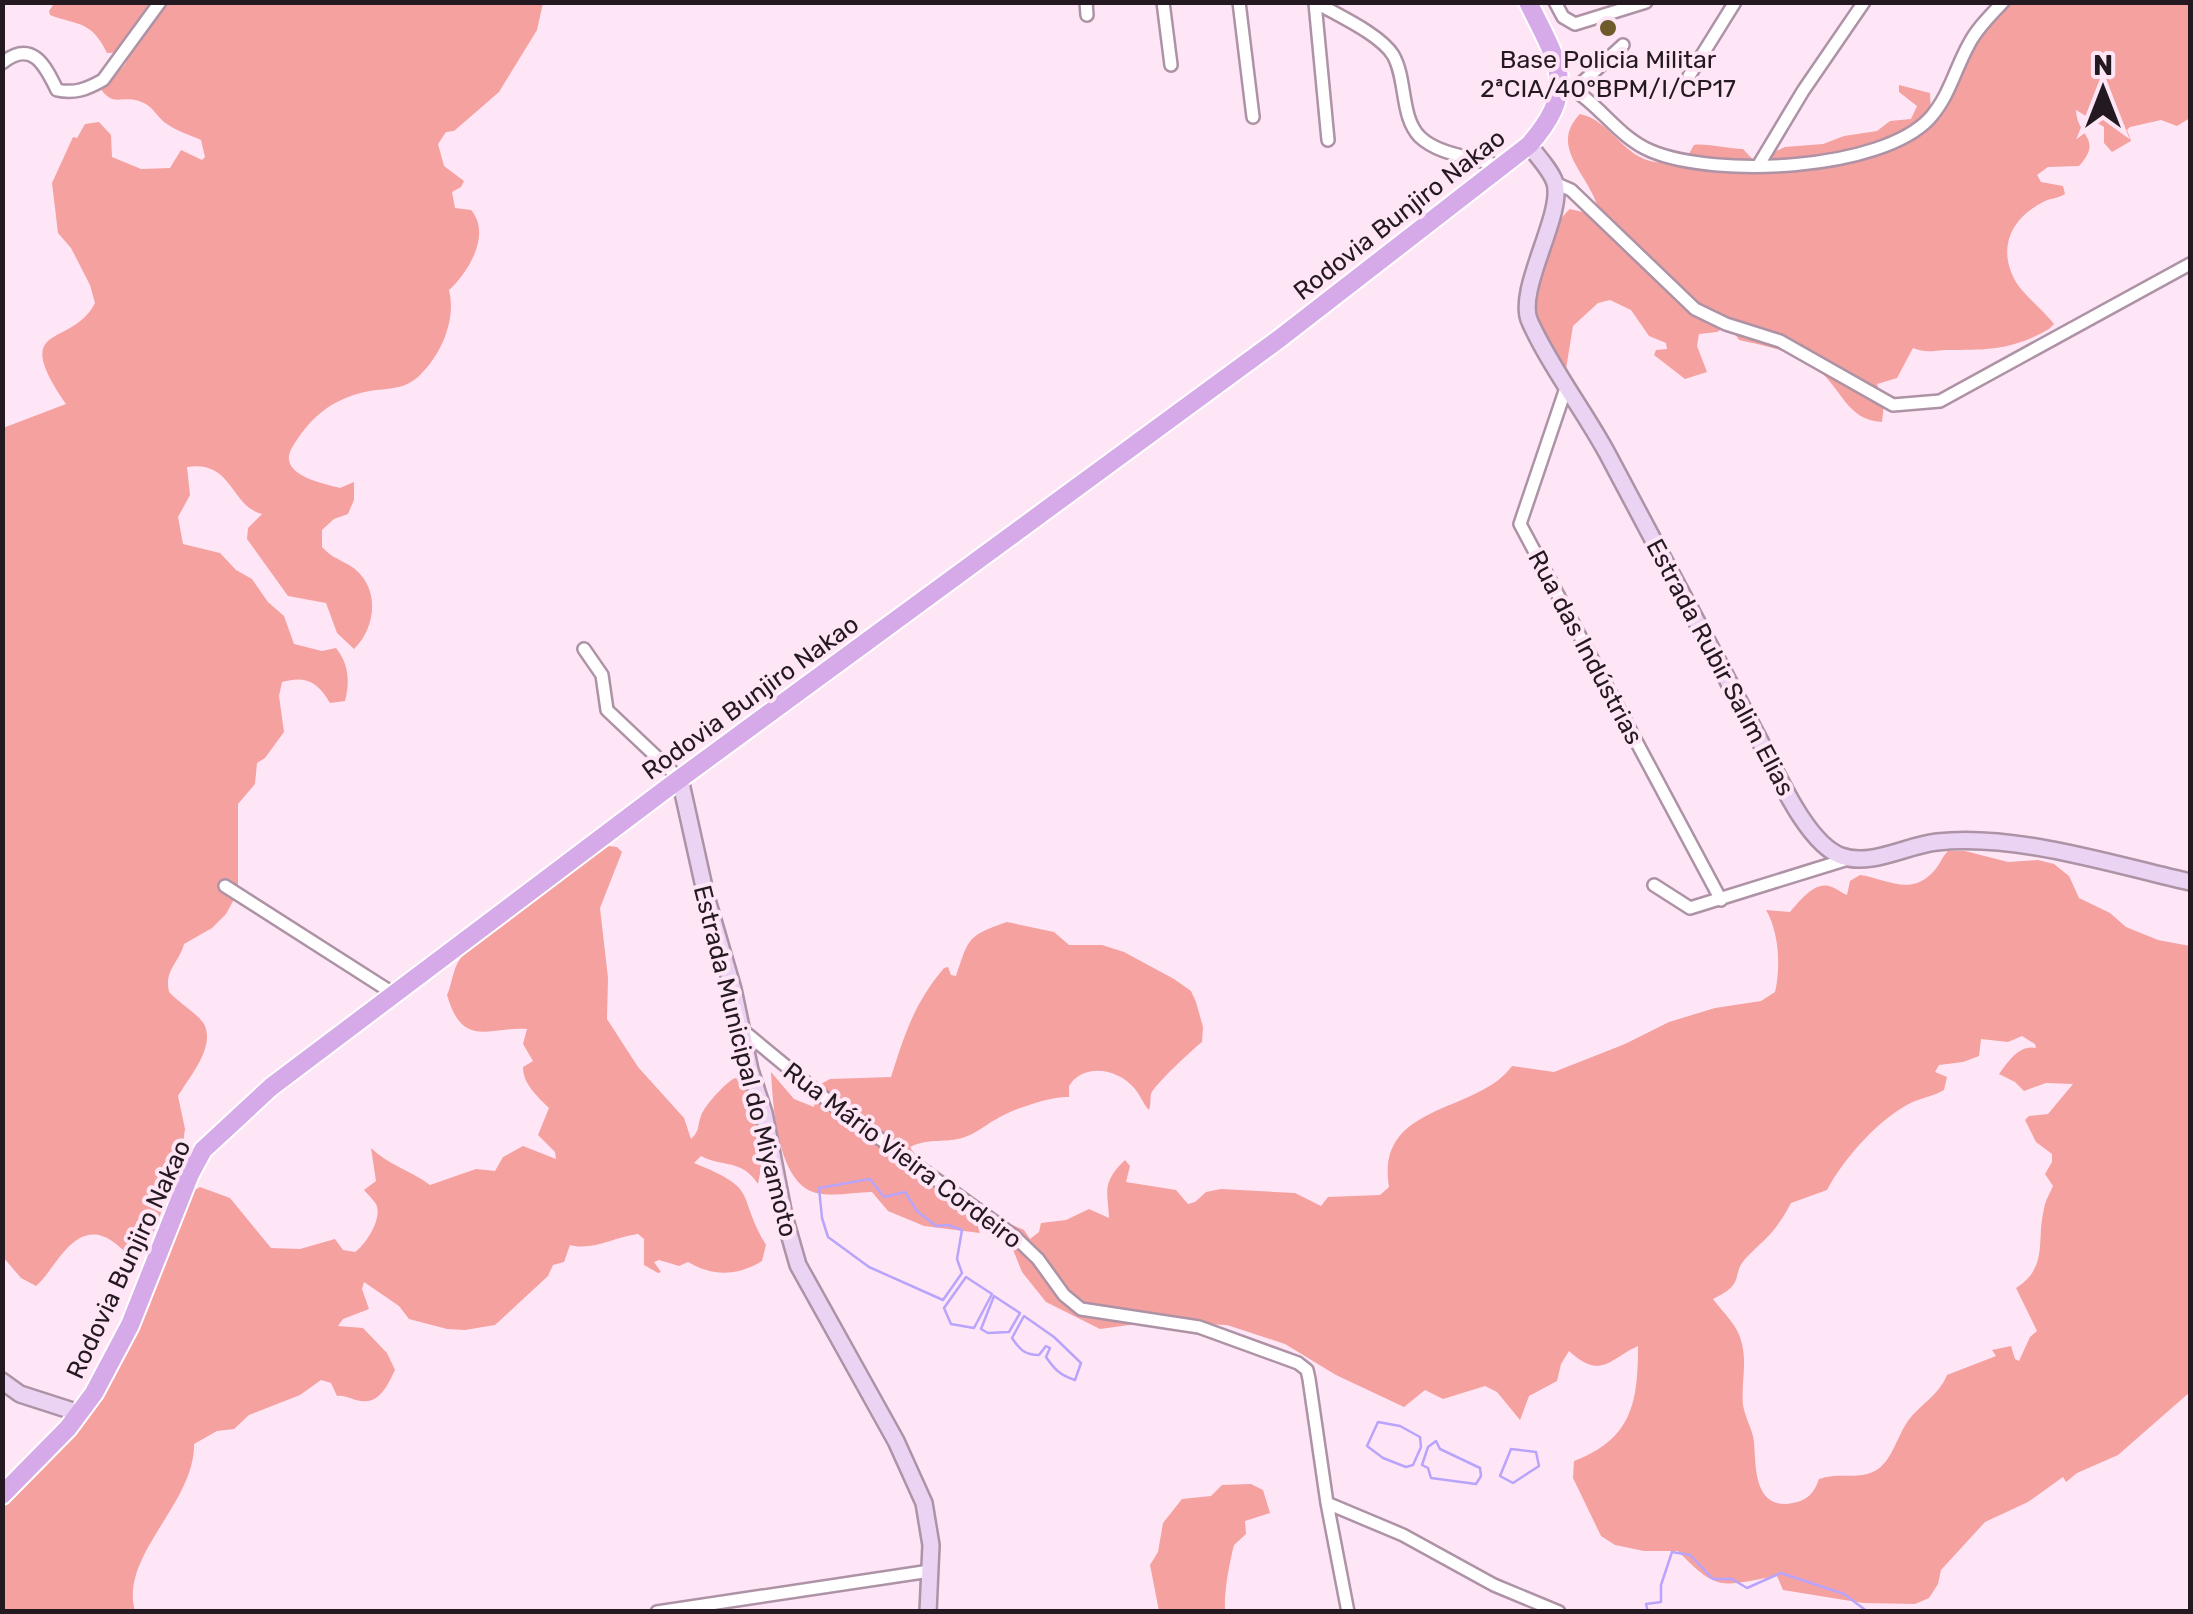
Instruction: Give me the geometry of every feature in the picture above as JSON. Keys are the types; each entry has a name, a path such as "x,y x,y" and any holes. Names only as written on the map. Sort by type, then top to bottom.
{"main road":[{"path":"1528,2 1567,86"},
{"name":"Rodovia Bunjiro Nakao","path":"2,1495 94,1394 130,1325 190,1174 204,1150 271,1087 680,779 1279,340 1529,146 1550,122 1567,86"}],"street":[{"path":"2,62 15,53 32,54 46,66 57,90 90,88 112,68 160,2"},
{"path":"1163,2 1171,65"},
{"path":"1239,2 1254,117"},
{"path":"1555,2 1563,17 1576,24 1646,2"},
{"path":"1689,76 1735,2"},
{"path":"1758,166 1864,2"},
{"path":"1623,45 1567,86 1631,140 1650,151 1700,162 1800,164 1860,154 1908,135 1942,103 1969,44 2003,2"},
{"path":"1315,3 1328,140"},
{"path":"1315,3 1387,47 1394,57 1412,127 1420,136 1443,150 1501,168"},
{"path":"1529,146 1555,182 1571,190 1695,309 1726,324 1780,341 1893,405 1940,401 2190,264"},
{"name":"Estrada Rubir Salim Elias","path":"1555,182 1556,193 1528,320 1803,820 1826,848 1848,858"},
{"name":"Rua das Indústrias","path":"1567,386 1520,524 1722,900"},
{"path":"584,648 602,675 607,710 680,779"},
{"name":"Estrada Municipal do Miyamoto","path":"680,779 696,856 764,1113 789,1240 798,1265 912,1472 930,1522 928,1612"},
{"path":"1654,885 1690,908 1848,858 1940,841 2079,855 2190,882"},
{"path":"225,886 394,994"},
{"name":"Rua Mário Vieira Cordeiro","path":"741,1029 832,1104 1014,1236 1038,1259 1064,1295 1081,1309 1200,1326 1298,1363 1307,1370 1327,1503"},
{"path":"2,1380 20,1394 78,1412"},
{"path":"2,1396 20,1394"},
{"path":"1327,1503 1348,1612"},
{"path":"1327,1503 1559,1612"},
{"path":"657,1612 930,1570"}],"shaded area":[{"path":"55,2 543,3 537,30 499,92 454,131 446,132 438,144 444,166 464,181 452,192 455,208 471,210 479,230 470,264 449,290 449,323 436,356 406,384 357,394 328,408 306,428 289,456 295,470 312,480 340,488 354,482 354,500 348,514 334,519 322,530 322,547 359,573 371,594 371,618 354,649 337,633 326,603 288,596 247,539 248,528 262,514 243,502 214,470 187,467 190,495 178,517 183,544 220,553 236,570 252,579 284,616 294,644 322,651 336,648 346,667 347,694 345,701 330,703 310,682 282,682 279,696 284,732 257,763 255,784 238,804 238,892 226,914 212,928 184,944 170,972 169,992 201,1020 207,1042 200,1062 178,1096 185,1129 180,1164 147,1249 134,1260 102,1236 81,1237 36,1286 21,1278 3,1257 3,428 66,404 43,359 44,347 85,317 95,303 71,248 58,233 52,183 73,137 77,138 85,124 99,122 111,135 112,157 141,169 170,168 181,150 202,160 205,157 201,140 168,125 147,105 112,99 103,92 97,84 122,68 128,52 107,53 90,29 50,15"},
{"path":"2004,3 2190,3 2190,118 2177,126 2161,120 2130,127 2127,130 2131,141 2112,152 2104,143 2104,127 2076,110 2089,143 2086,157 2079,166 2048,167 2037,175 2041,182 2063,186 2065,194 2032,209 2010,236 2010,270 2019,287 2054,324 2049,329 2023,342 1998,348 1913,348 1897,378 1877,384 1884,404 1882,422 1852,410 1825,376 1808,362 1739,340 1729,325 1717,332 1699,334 1697,346 1707,372 1685,379 1654,355 1656,350 1667,349 1666,343 1649,336 1631,310 1610,300 1598,303 1573,326 1566,369 1538,329 1535,301 1541,265 1562,218 1570,209 1591,214 1598,208 1569,149 1571,126 1580,114 1600,123 1644,159 1659,162 1687,157 1694,145 1705,145 1743,149 1758,165 1785,147 1823,144 1877,131 1890,121 1911,119 1917,106 1899,92 1899,85 1930,93 1931,111 1975,35"},
{"path":"609,846 622,852 600,908 608,978 607,1019 638,1067 684,1118 691,1139 703,1112 721,1089 735,1078 747,1082 753,1074 764,1152 758,1184 738,1167 701,1156 694,1163 729,1180 744,1194 766,1245 762,1261 744,1270 725,1273 688,1262 679,1266 659,1260 654,1262 661,1272 658,1273 644,1265 644,1239 638,1234 595,1245 570,1245 564,1262 553,1265 548,1276 495,1325 465,1330 409,1319 399,1306 364,1282 362,1289 369,1309 343,1319 338,1326 363,1328 387,1353 395,1370 378,1396 368,1401 337,1396 331,1383 321,1380 300,1395 249,1415 234,1429 217,1431 194,1444 183,1487 138,1570 133,1590 135,1611 3,1612 3,1506 88,1413 191,1192 200,1187 230,1198 271,1248 300,1249 335,1239 343,1250 355,1252 368,1237 378,1210 364,1190 376,1181 371,1148 430,1185 476,1169 495,1171 503,1157 523,1146 556,1159 555,1152 538,1135 549,1108 525,1079 523,1067 533,1061 523,1044 527,1029 469,1029 453,1012 447,995 458,963 489,929 551,880"},
{"path":"1948,851 1965,851 2008,862 2038,860 2054,864 2069,876 2079,898 2110,913 2126,927 2158,940 2190,946 2190,1392 2118,1455 2066,1482 2063,1477 2028,1502 1985,1522 1941,1570 1929,1598 1915,1604 1863,1603 1783,1590 1777,1576 1723,1583 1703,1574 1678,1551 1644,1551 1615,1545 1601,1536 1573,1478 1574,1461 1608,1442 1628,1417 1636,1385 1638,1346 1597,1366 1569,1351 1557,1381 1529,1396 1520,1420 1497,1392 1485,1386 1443,1399 1425,1390 1404,1407 1336,1375 1285,1344 1227,1325 1151,1322 1100,1329 1046,1302 1022,1272 1001,1220 1024,1230 1030,1239 1039,1232 1041,1223 1066,1220 1089,1209 1109,1218 1109,1182 1125,1160 1130,1166 1126,1182 1176,1190 1188,1204 1206,1192 1221,1189 1295,1193 1321,1206 1328,1197 1380,1195 1389,1187 1389,1159 1398,1139 1413,1124 1476,1093 1512,1066 1554,1072 1669,1022 1715,1008 1761,1001 1775,992 1778,950 1766,910 1790,912 1820,886 1847,895 1850,881 1860,875 1898,884 1917,883 1934,871","holes":["2022,1036 2036,1048 2015,1055 1999,1074 2024,1091 2046,1083 2073,1084 2048,1114 2025,1120 2036,1142 2052,1154 2045,1174 2053,1186 2045,1206 2037,1262 2016,1288 2037,1331 2019,1361 2011,1346 1992,1350 1996,1356 1947,1375 1911,1417 1887,1460 1875,1471 1819,1479 1810,1495 1798,1502 1780,1504 1770,1500 1759,1484 1753,1437 1743,1405 1742,1344 1734,1325 1713,1299 1730,1288 1741,1264 1776,1228 1791,1203 1827,1190 1853,1152 1889,1117 1944,1090 1947,1077 1935,1072 1939,1065 1979,1056 1981,1039 2008,1042"]},
{"path":"1007,922 1054,932 1069,945 1102,945 1124,952 1174,979 1191,991 1196,1002 1203,1027 1202,1042 1154,1089 1149,1110 1128,1082 1111,1073 1092,1071 1075,1078 1069,1086 1069,1097 1015,1110 965,1137 910,1147 934,1183 977,1224 980,1233 924,1226 888,1211 872,1192 823,1194 803,1186 785,1159 771,1072 794,1099 814,1107 817,1086 830,1079 891,1077 912,1019 934,981 948,967 951,975 956,976 971,940"},
{"path":"1251,1484 1263,1490 1270,1513 1245,1521 1246,1534 1234,1545 1232,1553 1225,1611 1159,1611 1150,1565 1158,1552 1163,1523 1182,1499 1211,1496 1222,1485"}],"waterway":[{"path":"870,1179 884,1197 905,1192 917,1211 936,1226 962,1230 957,1259 962,1273 943,1300 869,1267 828,1237 819,1188 870,1179"},
{"path":"966,1277 992,1294 974,1328 951,1324 944,1308 966,1277"},
{"path":"994,1296 1020,1313 1009,1332 988,1333 981,1329 994,1296"},
{"path":"1024,1316 1081,1363 1075,1380 1052,1365 1046,1357 1050,1348 1046,1346 1034,1355 1018,1346 1012,1338 1024,1316"},
{"path":"1378,1422 1400,1426 1420,1437 1421,1447 1413,1465 1406,1467 1383,1458 1367,1446 1378,1422"},
{"path":"1436,1441 1440,1449 1480,1468 1476,1484 1431,1478 1428,1468 1422,1465 1428,1447 1436,1441"},
{"path":"1511,1449 1536,1452 1539,1466 1513,1483 1500,1476 1511,1449"},
{"path":"1648,1612 1646,1604 1661,1602 1661,1585 1672,1552 1690,1555 1713,1579 1732,1579 1747,1588 1781,1573 1844,1594 1868,1612"}],"place":[{"name":"Base Policia Militar 2ªCIA/40°BPM/I/CP17","path":"1608,28"}]}
